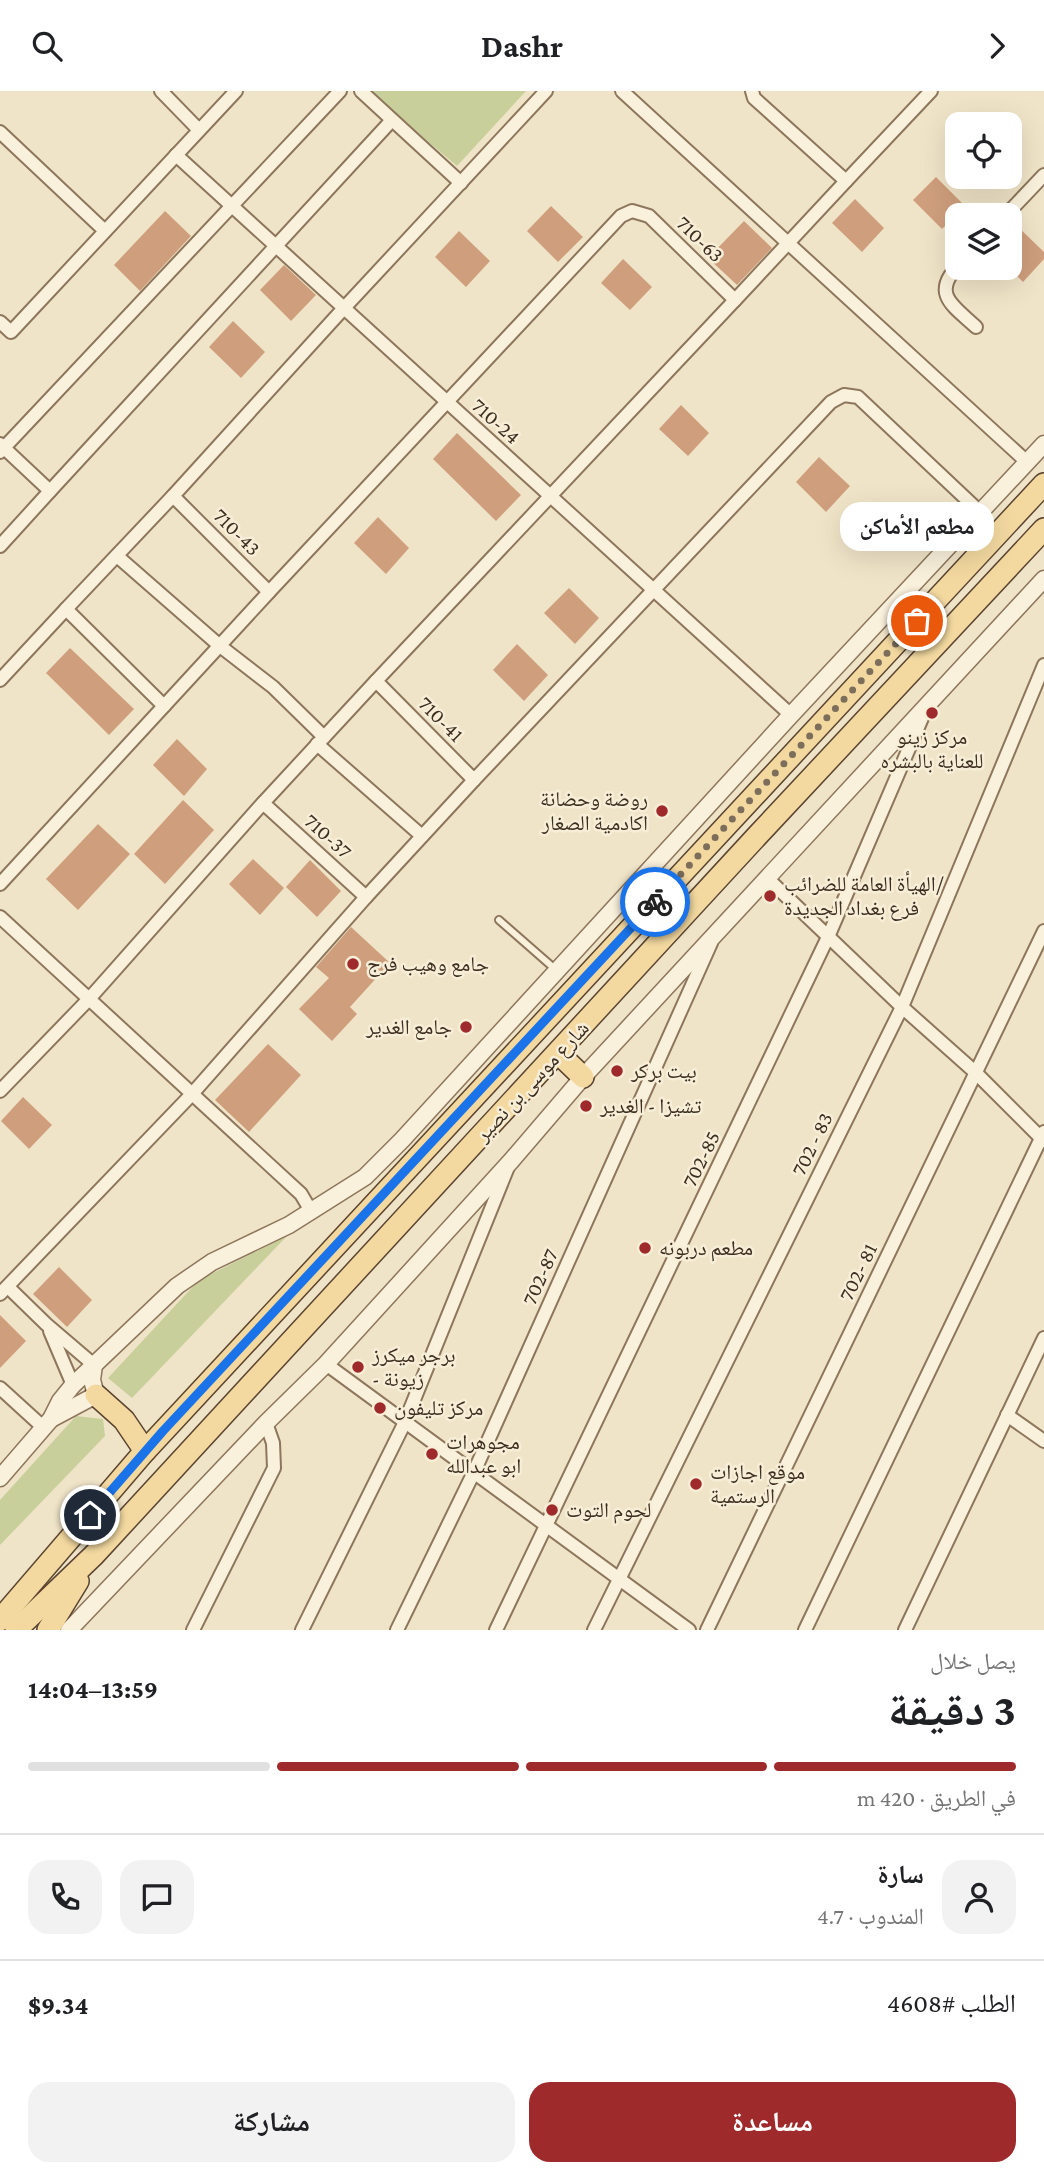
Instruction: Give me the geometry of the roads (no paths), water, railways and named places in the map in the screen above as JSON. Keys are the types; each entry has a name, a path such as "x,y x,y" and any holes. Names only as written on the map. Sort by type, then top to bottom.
{"main road":[{"name":"شارع موسى بن نصير","path":"0,1621 145,1451 1044,484"},
{"name":"شارع موسى بن نصير","path":"16,1630 94,1555 1044,529"},
{"path":"558,1053 583,1077"},
{"path":"96,1395 124,1420 145,1451"},
{"path":"48,1630 94,1555"}],"street":[{"path":"161,91 199,130"},
{"path":"0,321 11,332 236,91"},
{"path":"50,491 1,448 341,91"},
{"path":"361,91 461,183"},
{"path":"0,680 546,91"},
{"path":"622,91 1027,461"},
{"path":"752,91 754,97 846,181"},
{"path":"0,1091 89,999 263,803 376,681 931,91"},
{"path":"0,546 392,120"},
{"path":"0,132 105,231"},
{"name":"710-24","path":"176,155 791,715"},
{"path":"1017,203 1044,175"},
{"name":"710-63","path":"448,403 621,216 632,211 649,216 735,300"},
{"path":"948,280 944,289 947,299 976,327"},
{"path":"94,1365 4,1290 192,1094 422,836 831,402 844,395 858,397 979,511"},
{"path":"0,884 269,592 448,403"},
{"path":"48,1424 72,1385 177,1286 212,1262 289,1225 365,1177 402,1140 979,511 1044,444"},
{"name":"710-43","path":"173,496 269,592"},
{"path":"117,556 220,646 273,687 321,741 422,836"},
{"path":"69,1630 266,1423 326,1364 511,1161 583,1077 1044,579"},
{"path":"66,609 164,706"},
{"name":"702 - 83","path":"594,1630 902,1007 1044,665"},
{"name":"710-41","path":"376,681 474,780"},
{"name":"702-85","path":"496,1630 828,937 930,700"},
{"name":"710-37","path":"263,803 366,897"},
{"path":"767,878 1043,1137 805,1630"},
{"path":"0,917 301,1195 311,1211"},
{"name":"702- 81","path":"707,1630 1044,931"},
{"name":"702-87","path":"397,1630 474,1472 713,937"},
{"path":"302,1630 405,1422 511,1161"},
{"path":"46,1324 72,1385"},
{"path":"905,1630 1044,1338"},
{"path":"326,1364 689,1630"},
{"path":"3,1468 48,1424 96,1395 92,1380 94,1365"},
{"path":"0,1388 48,1424"},
{"path":"1007,1415 1044,1441"},
{"path":"193,1630 274,1468 273,1444 266,1423"}],"lane":[{"path":"499,920 556,971"}],"place":[{"name":"مطعم الأماكن","path":"917,621"},
{"name":"مركز زينو للعناية بالبشره","path":"932,713"},
{"name":"روضة وحضانة اكادمية الصغار","path":"662,811"},
{"name":"الهيأة العامة للضرائب/ فرع بغداد الجديدة","path":"770,896"},
{"name":"جامع وهيب فرج","path":"353,964"},
{"name":"جامع الغدير","path":"466,1027"},
{"name":"بيت بركر","path":"617,1071"},
{"name":"تشيزا - الغدير","path":"586,1106"},
{"name":"مطعم دربونه","path":"645,1248"},
{"name":"برجر ميكرز - زيونة","path":"358,1367"},
{"name":"مركز تليفون","path":"380,1408"},
{"name":"مجوهرات ابو عبدالله","path":"432,1454"},
{"name":"موقع اجازات الرستمية","path":"696,1484"},
{"name":"لحوم التوت","path":"552,1510"}]}
